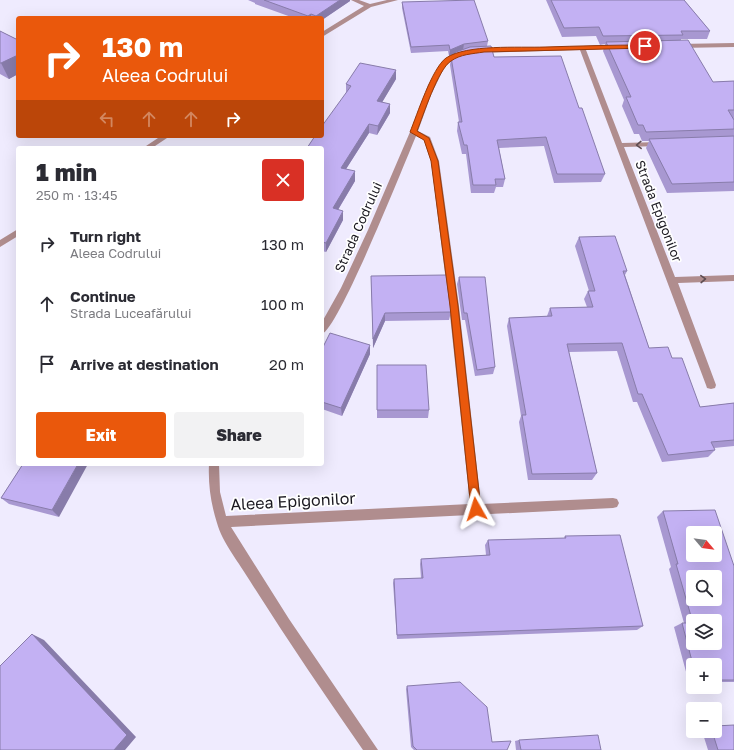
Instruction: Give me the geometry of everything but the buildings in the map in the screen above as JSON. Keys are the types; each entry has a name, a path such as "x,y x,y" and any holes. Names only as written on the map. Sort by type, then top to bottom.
{"street":[{"path":"354,0 369,6"},
{"path":"324,34 369,6 395,0"},
{"path":"669,46 734,45"},
{"name":"Strada Codrului","path":"324,327 341,299 355,269 389,193 438,73 443,65 452,57 465,52 484,50 622,47"},
{"name":"Strada Epigonilor","path":"582,48 711,385"},
{"path":"414,132 427,139 435,161 454,306 476,509"},
{"path":"150,146 163,138"},
{"path":"619,145 672,144"},
{"path":"0,244 16,233"},
{"path":"672,280 734,278"},
{"path":"214,466 213,483 222,522"},
{"name":"Aleea Epigonilor","path":"371,750 284,624 229,536 222,522 614,503"}],"route":[{"path":"476,509 454,306 435,161 427,139 414,132 433,85 443,65 447,60 459,54 484,50 645,46"}]}
